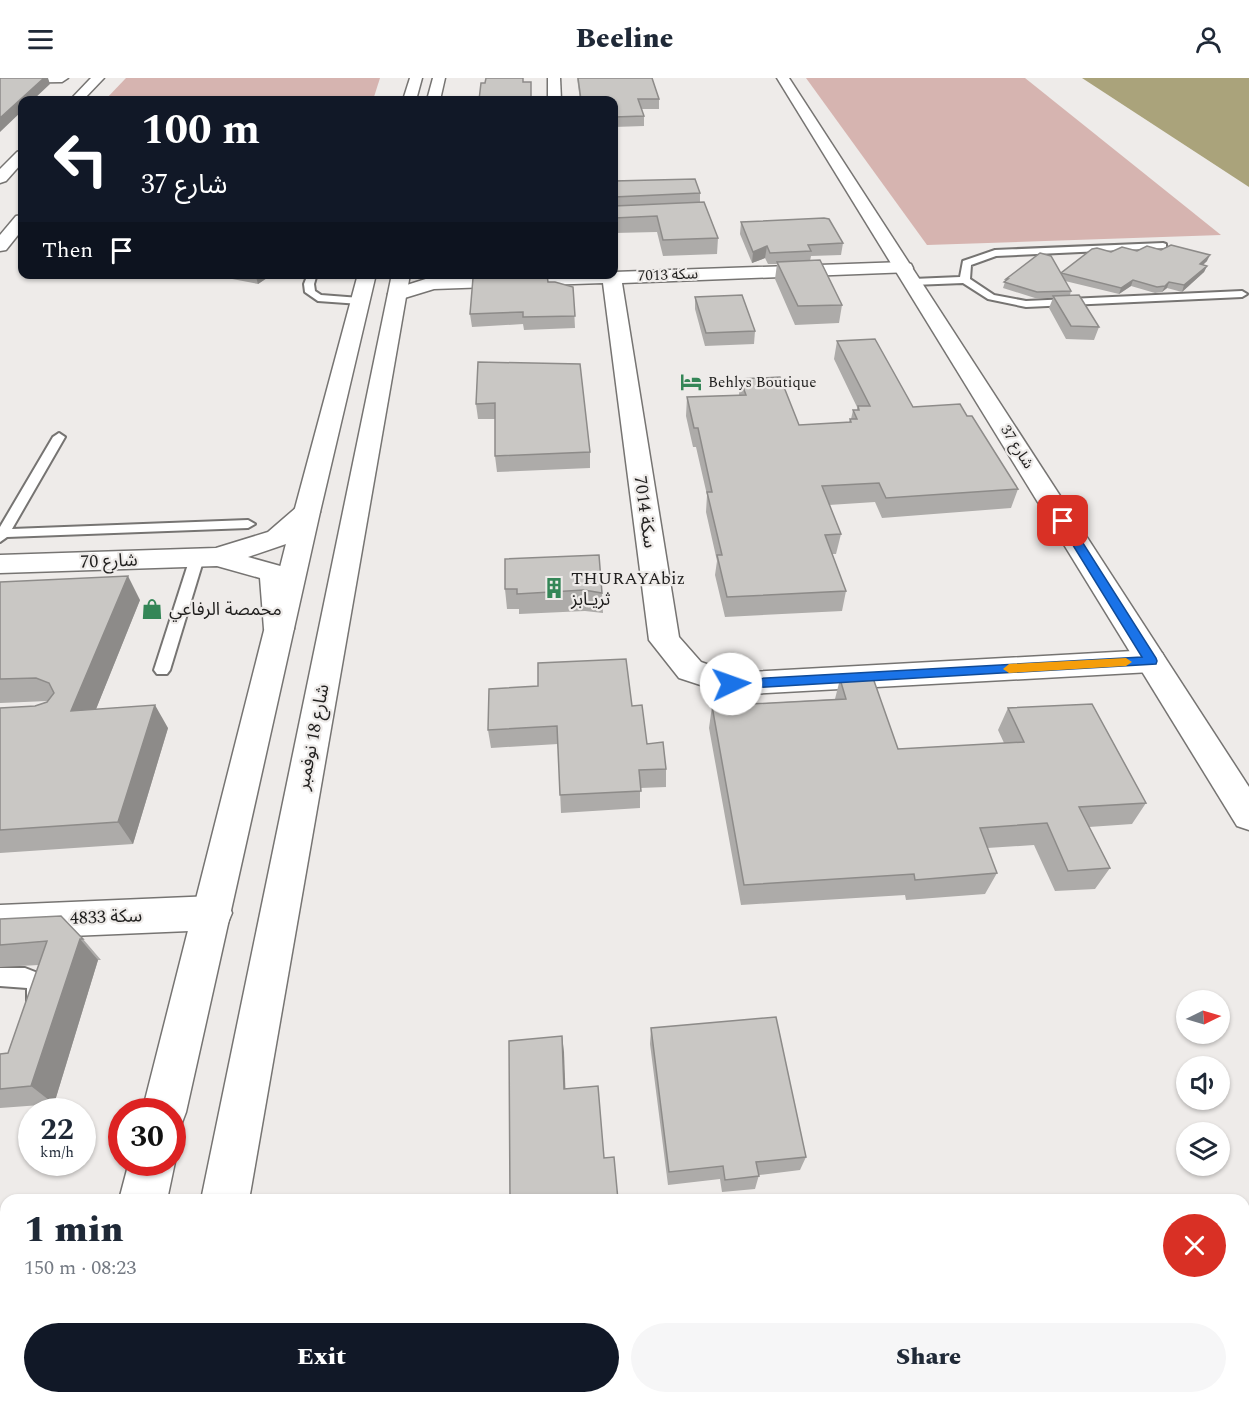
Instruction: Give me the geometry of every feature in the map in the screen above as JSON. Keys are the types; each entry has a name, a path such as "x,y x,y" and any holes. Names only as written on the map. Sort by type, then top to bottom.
{"street":[{"path":"0,80 62,78"},
{"path":"80,96 98,78"},
{"path":"411,96 416,78"},
{"path":"435,96 439,78"},
{"path":"554,78 555,96"},
{"name":"شارع 37","path":"783,78 1249,816"},
{"path":"0,178 18,159"},
{"path":"0,221 18,220"},
{"path":"0,246 18,225"},
{"name":"سكة 7013","path":"618,277 908,275"},
{"name":"سكة 7013","path":"401,281 432,283 511,279"},
{"name":"سكة 7014","path":"612,279 664,640 690,670 731,684 1151,661"},
{"name":"شارع 18 نوفمبر","path":"226,1194 401,281"},
{"path":"167,1098 307,512 364,288"},
{"name":"شارع 70","path":"207,558 277,538 307,512"},
{"name":"شارع 70","path":"0,564 207,558 274,573 279,631"},
{"name":"سكة 4833","path":"0,922 213,913"},
{"path":"144,1194 148,1176"}],"lane":[{"path":"965,280 966,263 995,253 1163,246"},
{"path":"908,275 965,280 991,297 1026,304 1242,294"},
{"path":"311,279 310,292 318,298 364,288"},
{"path":"1,535 58,437"},
{"path":"1,535 248,524"},
{"path":"162,670 207,558"},
{"path":"0,977 25,977 36,982 39,994 28,1024"}],"shaded area":[{"path":"126,78 380,78 374,96 109,96"},
{"path":"806,78 1025,78 1221,235 927,245"},
{"path":"1082,78 1249,78 1249,187"}],"building":[{"path":"0,78 44,78 24,96 18,96 18,102 0,118"},
{"path":"486,78 523,78 523,82 531,82 531,96 479,96 481,83 485,83"},
{"path":"578,78 652,78 659,99 638,99 644,116 618,117 618,96 580,96"},
{"path":"695,179 700,193 618,197 618,181"},
{"path":"704,202 718,238 663,240 657,216 618,218 618,206"},
{"path":"829,219 843,243 808,245 811,251 770,253 767,246 753,252 741,222"},
{"path":"1171,245 1210,255 1200,264 1207,266 1184,285 1169,282 1165,286 1157,287 1133,280 1121,288 1061,273 1092,249 1111,252 1122,247 1137,251 1147,246 1161,250"},
{"path":"1040,253 1051,256 1071,291 1037,292 1004,282"},
{"path":"820,260 842,305 798,306 777,262"},
{"path":"473,279 548,279 548,282 573,287 575,316 523,317 523,312 470,314"},
{"path":"742,295 755,331 706,333 695,297"},
{"path":"1079,295 1099,327 1071,326 1053,296"},
{"path":"875,339 913,407 960,404 967,416 972,416 1018,489 886,498 879,483 822,486 841,534 825,535 846,591 727,597 717,555 722,555 707,492 712,492 698,428 694,428 687,397 746,395 740,379 780,377 799,425 851,422 850,419 857,419 853,410 859,410 858,406 870,406 837,341"},
{"path":"478,362 580,364 590,452 495,456 495,403 476,404"},
{"path":"599,555 602,593 584,590 517,594 517,589 505,589 505,559"},
{"path":"128,576 71,711 155,705 118,822 0,830 0,708 35,706 47,702 54,693 49,683 36,678 0,679 0,582"},
{"path":"626,659 632,706 642,705 647,744 663,742 666,769 639,770 641,791 560,795 557,726 488,730 489,689 538,686 538,663"},
{"path":"873,678 898,749 1024,742 1008,708 1092,704 1146,803 1079,807 1110,868 1068,871 1047,823 980,828 997,873 915,880 914,874 744,885 712,706 846,699 840,679"},
{"path":"61,916 83,939 80,939 31,1086 0,1089 0,1054 8,1053 47,941 0,945 0,919"},
{"path":"776,1017 806,1157 756,1162 759,1176 725,1180 723,1166 669,1172 651,1028"},
{"path":"562,1036 564,1089 598,1086 604,1158 614,1157 617,1194 510,1194 509,1041"}],"slow traffic":[{"path":"1009,669 1126,662"}],"place":[{"name":"Behlys Boutique","path":"691,382"},
{"name":"THURAYAbiz ثريـابز","path":"554,588"},
{"name":"محمصة الرفاعي","path":"152,609"}],"route":[{"path":"731,684 1151,661 1063,521"}]}
